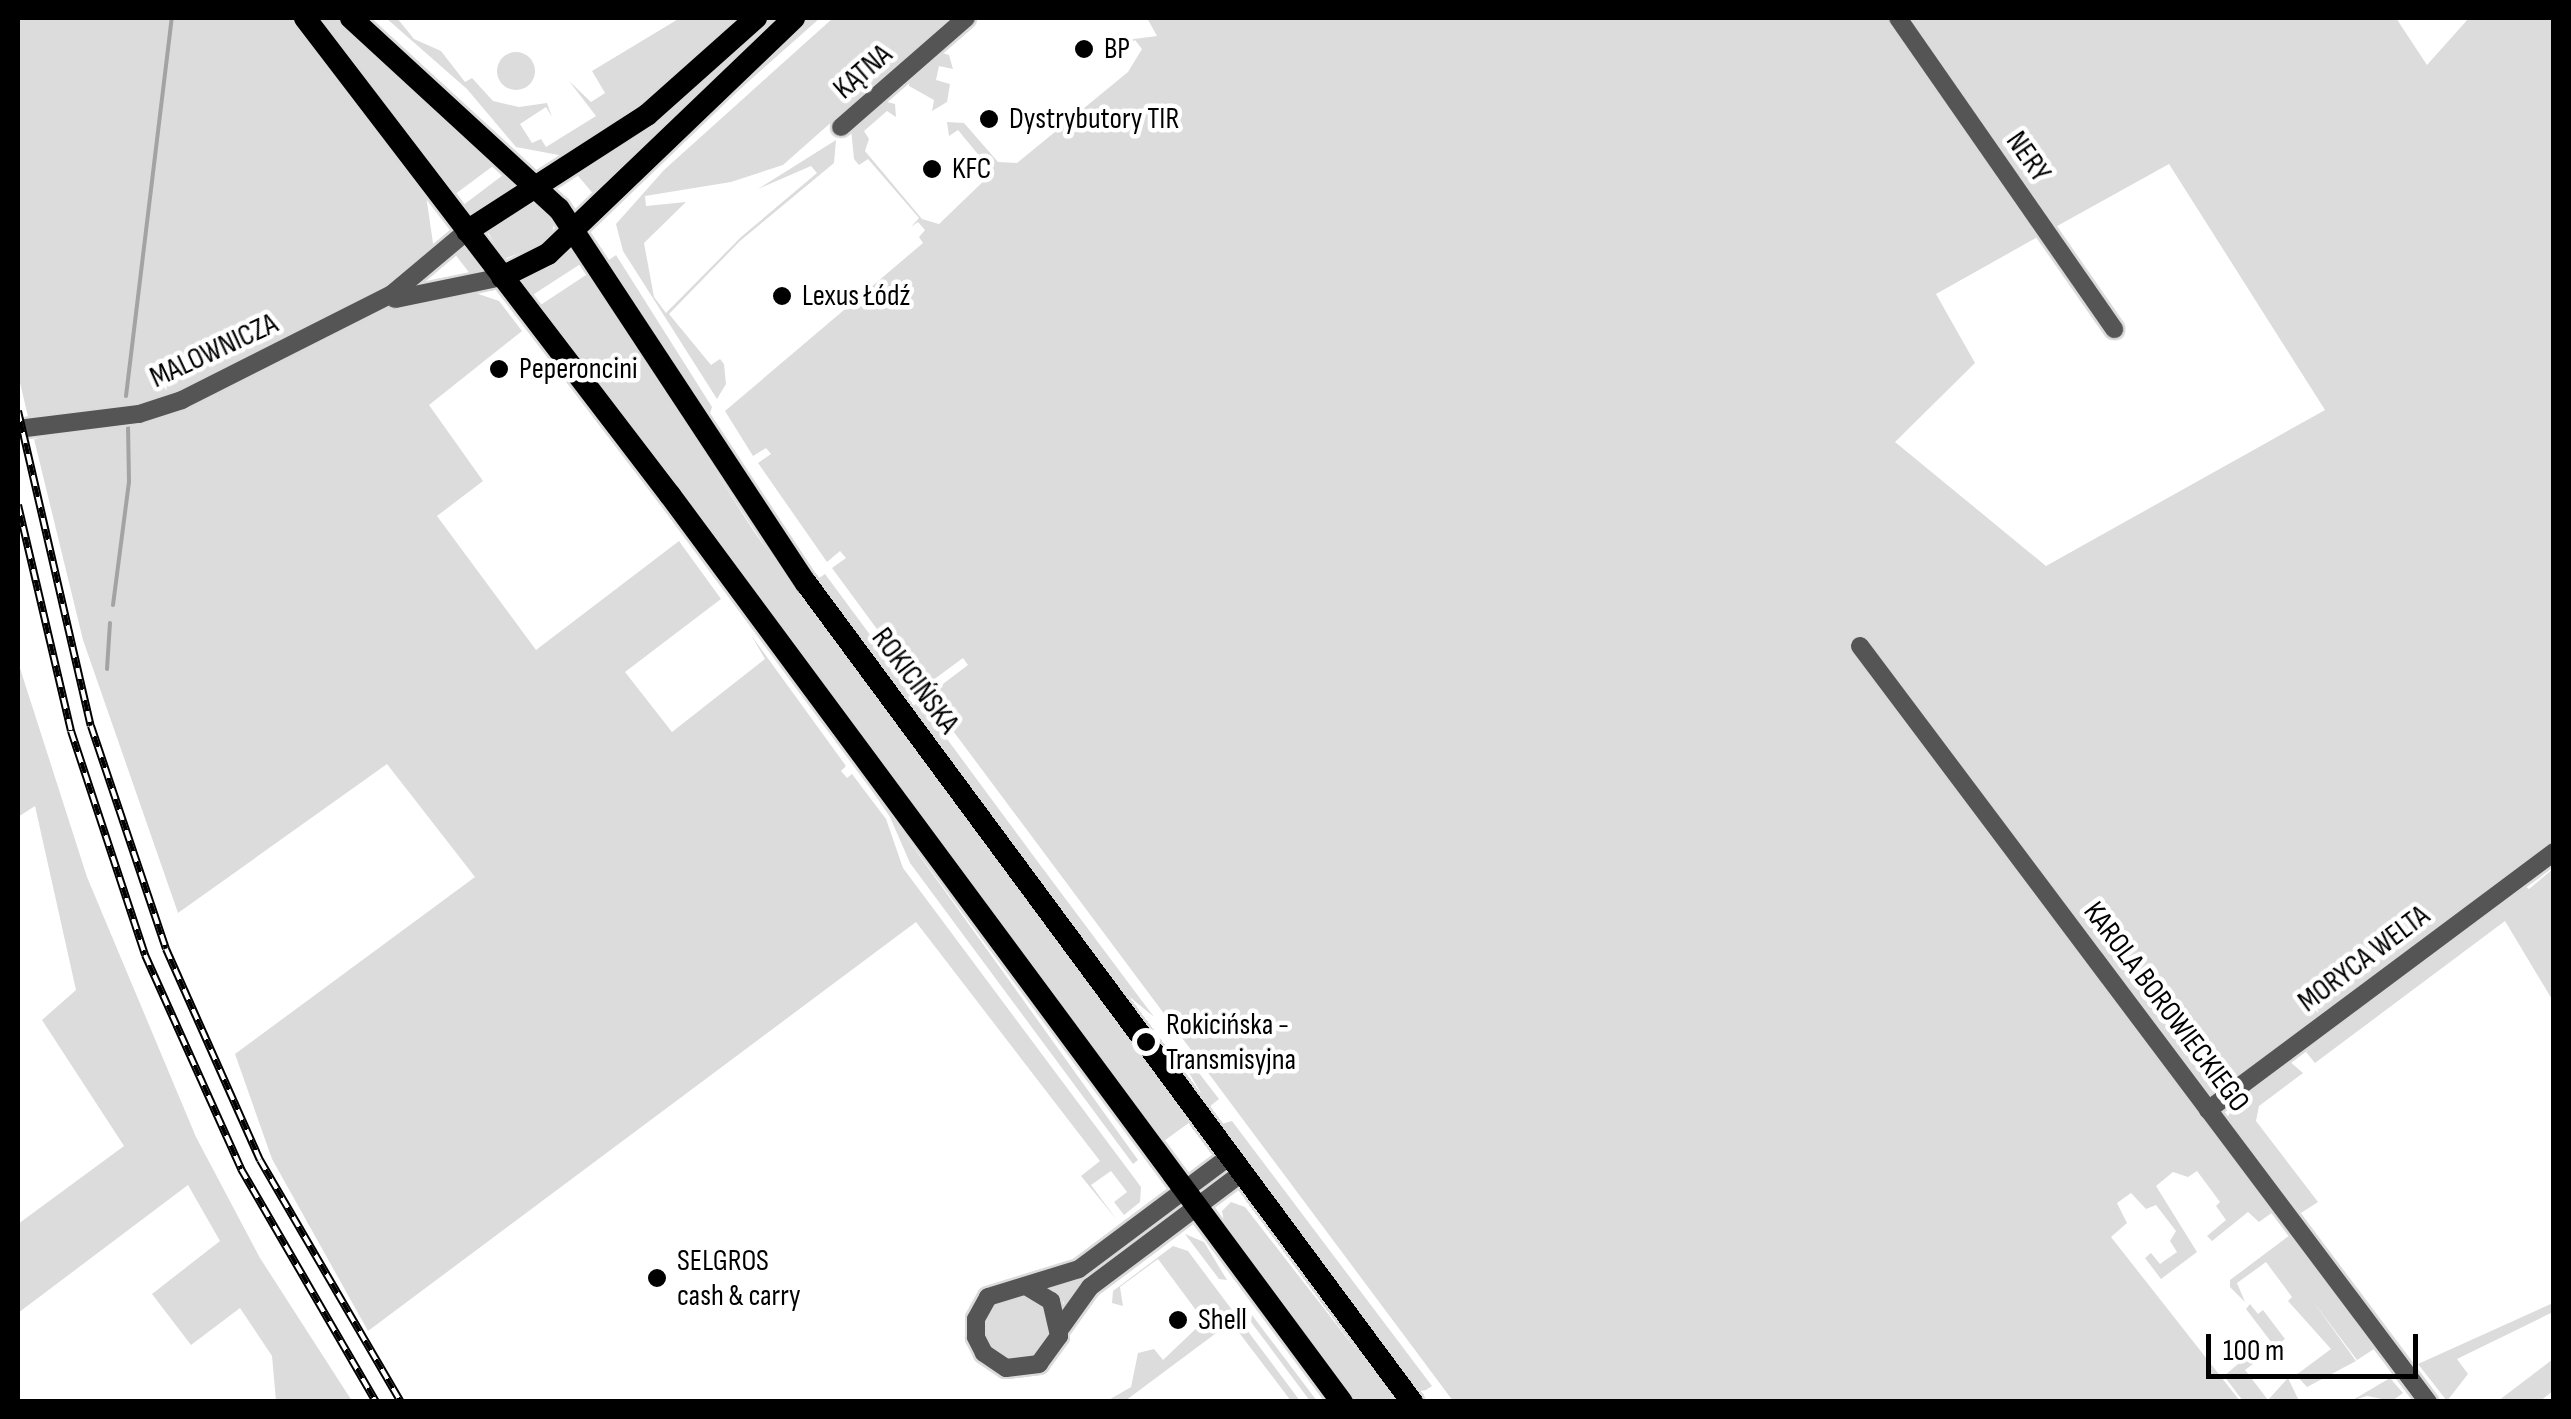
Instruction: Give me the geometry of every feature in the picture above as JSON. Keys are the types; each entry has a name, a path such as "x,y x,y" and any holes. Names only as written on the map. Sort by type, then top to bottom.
{"main road":[{"path":"305,18 1342,1402"},
{"name":"ROKICIŃSKA","path":"351,18 536,182 574,230 783,552 1412,1402"},
{"path":"467,231 536,182 647,115 756,18"},
{"path":"502,277 538,260 574,230 794,18"}],"street":[{"name":"KĄTNA","path":"841,127 966,18"},
{"name":"NERY","path":"1898,18 2114,329"},
{"name":"MALOWNICZA","path":"18,429 162,408 368,307 413,279 467,231"},
{"name":"MALOWNICZA","path":"368,307 502,277"},
{"name":"KAROLA BOROWIECKIEGO","path":"1860,646 2428,1402"},
{"name":"MORYCA WELTA","path":"2208,1110 2554,852"},
{"path":"1191,1198 1079,1269 1026,1286 1003,1288 983,1303 975,1328 984,1353 1006,1368 1032,1368 1050,1355 1060,1329 1090,1287 1236,1164"},
{"path":"1026,1286 1051,1301 1060,1329"}],"shaded area":[{"path":"18,18 292,18 426,195 434,250 380,292 159,402 29,421 18,374"},
{"path":"319,18 335,18 497,163 454,195"},
{"path":"386,18 397,18 414,39 441,51 465,82 472,78 493,101 519,107 547,103 552,117 546,107 520,124 532,143 541,139 546,147 596,116 569,81 591,102 605,93 592,71 680,18 743,18 648,103 564,156 516,147 467,89"},
{"path":"767,18 782,18 596,197 573,170 699,81"},
{"path":"807,18 820,18 723,104 747,74"},
{"path":"833,18 949,18 783,165 731,182 645,196 646,206 686,202 644,243 654,297 666,313 741,237 817,173 811,166 758,189 836,140 834,163 740,241 669,314 711,365 720,359 724,364 726,384 717,399 623,251 616,224 664,170"},
{"path":"1147,18 1895,18 2043,234 1936,294 1975,363 1895,442 2046,566 2325,410 2169,164 2050,230 1903,18 2396,18 2427,65 2469,18 2553,18 2553,841 2203,1105 2273,1212 2259,1222 2248,1212 2212,1241 2207,1236 2226,1220 2216,1206 2220,1202 2197,1171 2188,1177 2173,1172 2156,1186 2197,1252 2161,1279 2145,1258 2151,1253 2160,1264 2177,1252 2170,1241 2176,1231 2156,1205 2146,1209 2131,1193 2117,1203 2127,1223 2111,1237 2240,1401 1453,1401 927,696 968,665 963,658 921,689 832,568 846,558 840,551 827,562 758,463 771,454 766,448 753,456 725,411 923,243 919,237 925,230 918,222 911,227 919,218 868,159 859,165 854,159 851,129 883,101 895,104 896,117 887,111 864,131 869,139 865,151 922,219 939,224 991,174 983,164 980,173 975,165 981,158 958,130 949,136 947,122 964,123 998,162 1017,163 1128,72 1142,49 1135,40 1126,47 1126,40 1157,36"},
{"path":"516,52 529,58 535,71 529,84 516,90 503,84 497,71 503,58"},
{"path":"939,52 949,55 953,69 939,66 936,80 950,84 947,102 932,111 934,100 909,86 910,76"},
{"path":"507,172 516,185 469,215 462,206"},
{"path":"533,200 554,222 551,241 504,259 487,231"},
{"path":"465,243 489,271 471,275 454,253"},
{"path":"570,247 582,263 531,296 520,280"},
{"path":"616,255 712,407 709,417 609,260"},
{"path":"589,273 755,533 1190,1122 1164,1141 539,306"},
{"path":"467,290 499,301 522,331 429,405 483,481 437,516 536,650 679,541 721,599 625,672 672,732 765,659 751,635 846,766 841,771 847,778 852,774 886,819 903,868 1141,1187 1140,1202 1124,1215 1114,1202 1127,1192 1111,1171 1091,1185 1117,1220 1081,1176 1100,1161 916,922 368,1331 272,1159 235,1054 475,877 387,764 178,913 83,640 34,439 158,417 380,310"},
{"path":"825,574 914,694 906,698 827,591 819,578"},
{"path":"18,662 87,877 196,1137 260,1258 352,1401 276,1401 272,1356 240,1308 191,1345 152,1294 220,1241 188,1185 18,1313 18,1224 124,1146 42,1020 76,990 35,806 18,817"},
{"path":"919,701 1154,1017 1125,993 913,706"},
{"path":"858,770 1138,1160 1133,1164 910,863 890,817"},
{"path":"2553,869 2553,1001 2505,921 2315,1063 2306,1052 2522,884 2529,889"},
{"path":"1182,1051 1219,1099 1209,1107 1178,1054"},
{"path":"2288,1060 2303,1073 2259,1106 2256,1121 2318,1202 2301,1213 2227,1119 2236,1099"},
{"path":"1232,1121 1432,1386 1420,1391 1222,1124"},
{"path":"1231,1202 1245,1207 1396,1401 1357,1401 1224,1222 1222,1211"},
{"path":"1155,1222 1065,1304 1053,1288 1077,1278"},
{"path":"1185,1234 1204,1242 1227,1280 1219,1279"},
{"path":"2290,1235 2374,1349 2357,1360 2312,1300 2356,1361 2307,1387 2296,1375 2331,1349 2288,1301 2292,1297 2266,1262 2237,1283 2245,1302 2230,1287 2230,1280"},
{"path":"1173,1246 1188,1251 1300,1401 1291,1401 1231,1322 1125,1401 1107,1401 1131,1387 1138,1353 1154,1349 1163,1360 1204,1321 1158,1259 1120,1287 1123,1306 1112,1303 1113,1291"},
{"path":"1018,1295 1040,1305 1050,1327 1040,1349 1018,1359 996,1349 986,1327 996,1305"},
{"path":"2553,1303 2553,1312 2457,1359 2468,1374 2447,1401 2418,1364"},
{"path":"2250,1304 2258,1314 2263,1310 2285,1339 2275,1347 2246,1309"},
{"path":"1252,1315 1317,1401 1310,1401 1251,1322"},
{"path":"2259,1346 2266,1354 2245,1370 2268,1400 2288,1378 2299,1401 2243,1401 2224,1376"},
{"path":"2553,1359 2553,1391 2540,1401 2498,1401"},
{"path":"2390,1378 2403,1393 2392,1401 2367,1396 2351,1401"}],"waterway":[{"path":"126,396 172,18"},
{"path":"113,605 129,482 128,426"},
{"path":"107,669 110,623"}],"railway":[{"path":"18,411 91,726 166,949 260,1160 401,1402"},
{"path":"18,505 71,731 145,955 241,1169 376,1402"}],"place":[{"name":"BP","path":"1084,49"},
{"name":"Dystrybutory TIR","path":"989,119"},
{"name":"KFC","path":"932,169"},
{"name":"Lexus Łódź","path":"782,296"},
{"name":"Peperoncini","path":"499,369"},
{"name":"Rokicińska - Transmisyjna","path":"1146,1042"},
{"name":"SELGROS cash & carry","path":"657,1278"},
{"name":"Shell","path":"1178,1320"}]}
